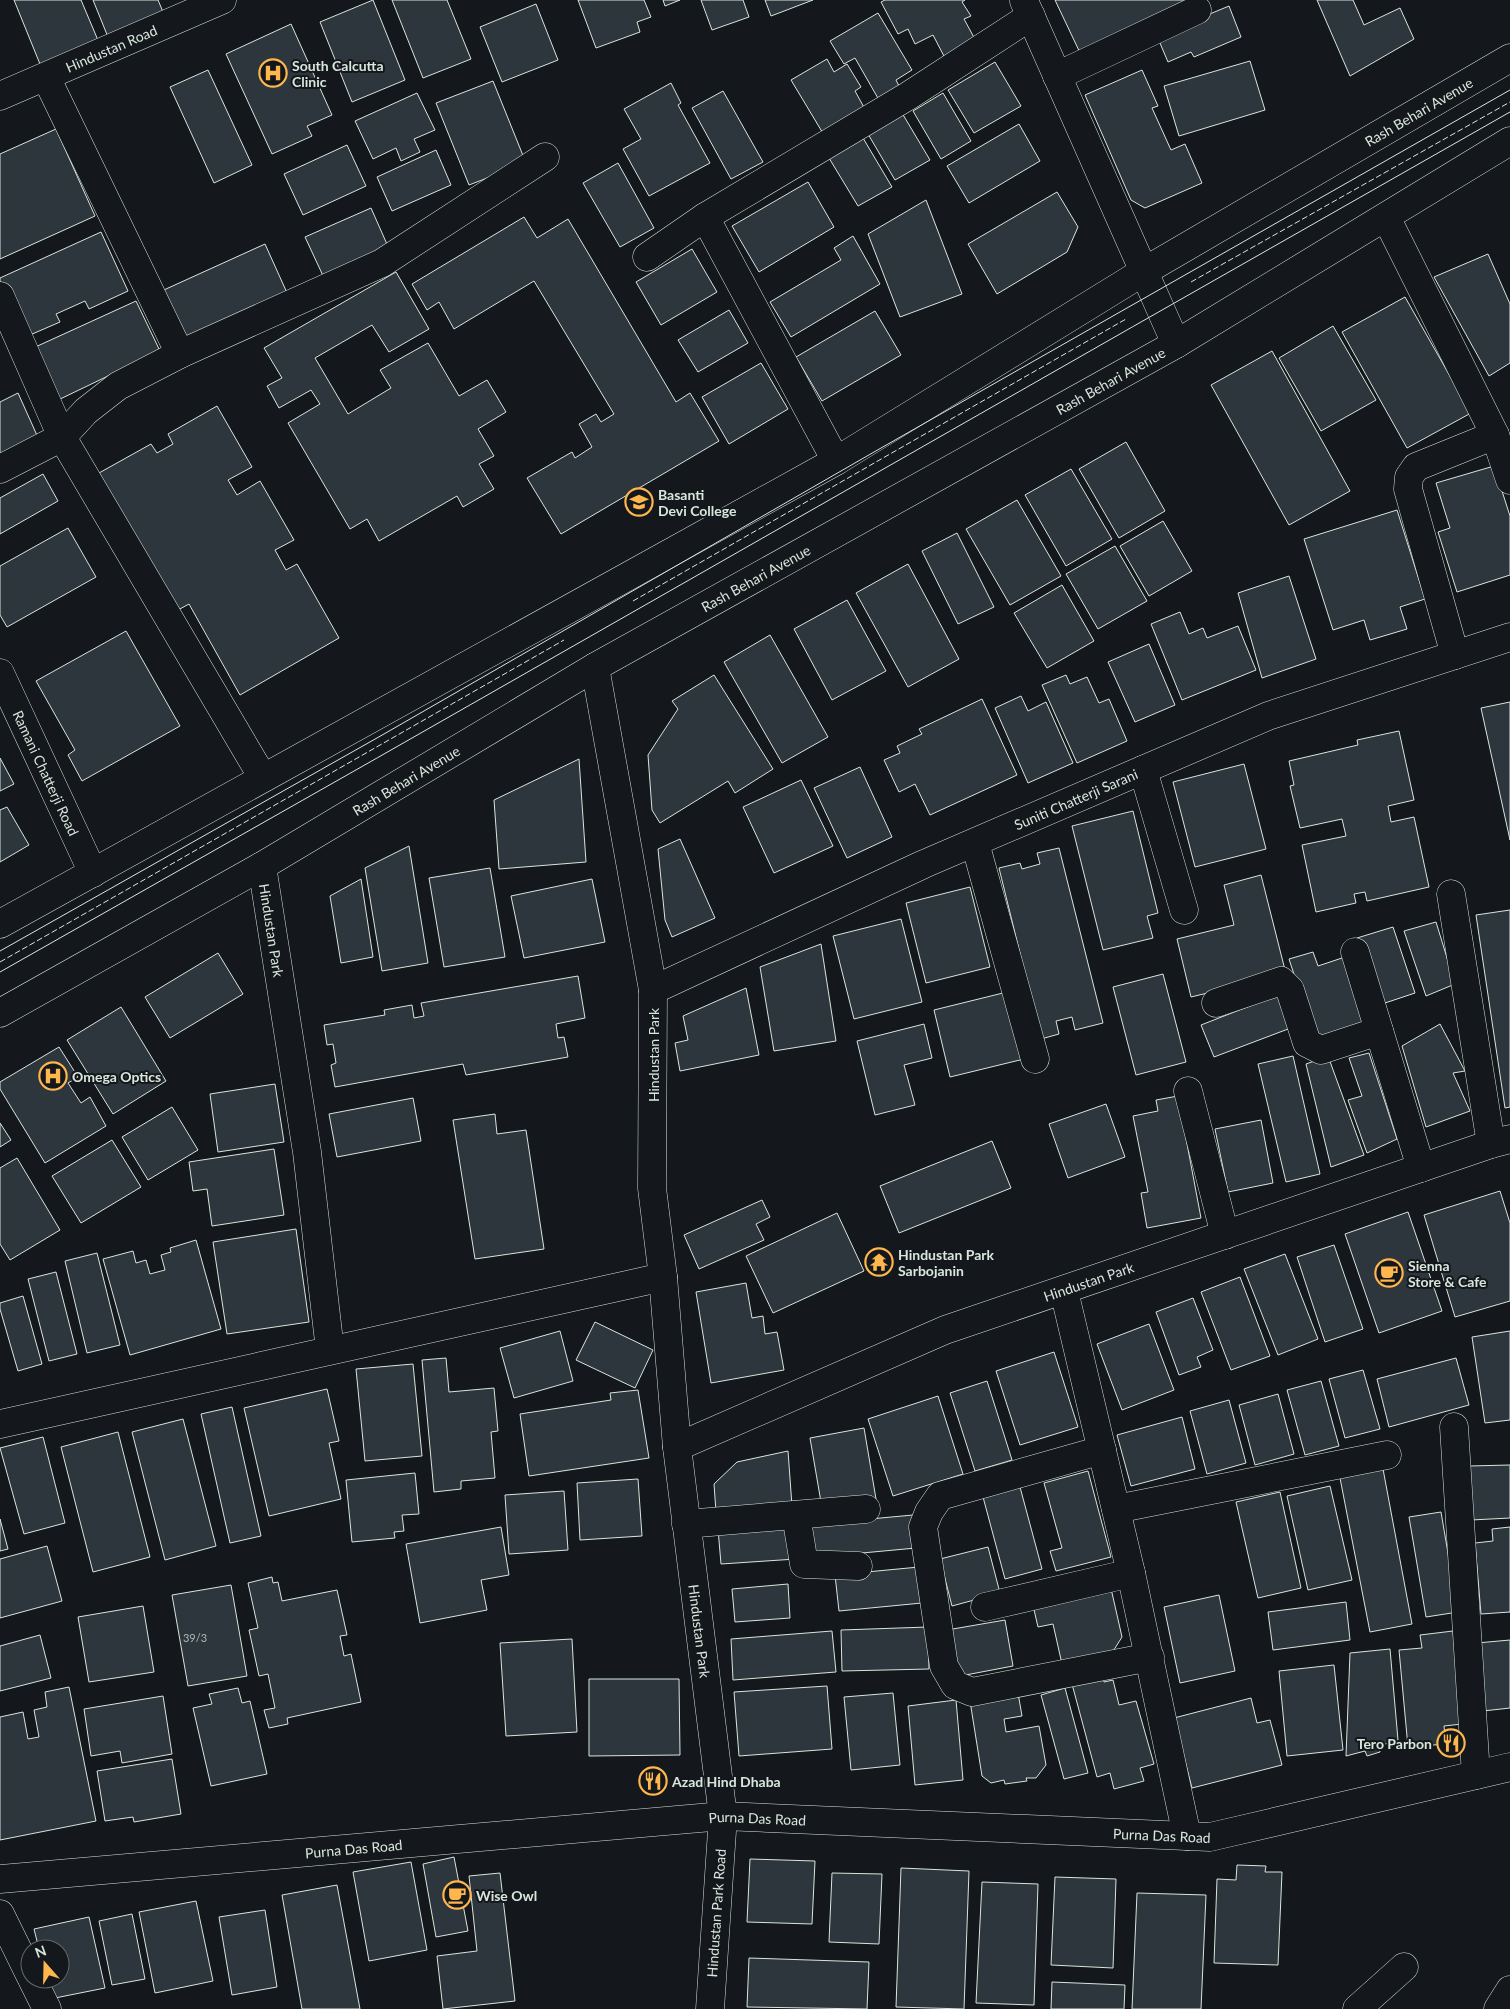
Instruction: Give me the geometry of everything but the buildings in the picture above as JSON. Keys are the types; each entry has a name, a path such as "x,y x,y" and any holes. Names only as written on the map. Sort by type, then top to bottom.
{"street":[{"name":"Hindustan Road","path":"0,96 222,0"},
{"path":"647,257 705,217 908,96 1027,8 1176,344"},
{"path":"1057,76 1197,10"},
{"name":"Rash Behari Avenue","path":"0,924 836,460 1144,272 1510,58"},
{"path":"46,77 180,354"},
{"name":"Rash Behari Avenue","path":"0,1013 262,866 595,667 1176,344 1509,145"},
{"path":"0,469 62,437 86,411 118,386 180,354 382,263 545,157"},
{"path":"705,217 836,460"},
{"path":"1386,217 1495,435 1510,480"},
{"path":"0,296 62,437 263,778"},
{"path":"1455,656 1408,489 1409,477 1416,467 1495,435"},
{"name":"Suniti Chatterji Sarani","path":"654,990 975,843 1268,716 1510,637"},
{"name":"Hindustan Park","path":"595,667 654,990 652,1188 663,1277 677,1447 723,1816"},
{"name":"Ramani Chatterji Road","path":"0,673 93,873"},
{"path":"1143,770 1184,910"},
{"path":"975,843 1035,1059"},
{"name":"Hindustan Park","path":"262,866 307,1152 330,1350"},
{"path":"1451,894 1500,1142"},
{"path":"1355,952 1421,1168"},
{"path":"1216,1003 1281,981 1290,990 1307,1043 1321,1050 1379,1031"},
{"path":"1188,1091 1225,1235"},
{"name":"Hindustan Park","path":"677,1447 945,1330 1500,1142"},
{"path":"0,1424 663,1277"},
{"path":"1064,1291 1150,1657 1187,1836"},
{"path":"1454,1427 1476,1775"},
{"path":"1102,1450 940,1496 929,1512 923,1527 944,1666 955,1685 972,1692 1150,1657"},
{"path":"1116,1510 1387,1454"},
{"path":"686,1524 866,1510"},
{"path":"796,1515 804,1564 858,1566"},
{"path":"985,1607 1131,1573"},
{"name":"Purna Das Road","path":"0,1879 723,1816 1210,1837 1510,1767"},
{"name":"Hindustan Park Road","path":"710,2009 723,1816"},
{"path":"0,1914 20,1955"},
{"path":"1357,2009 1404,1967"},
{"path":"37,1989 47,2009"},
{"path":"1498,2009 1510,1990"}],"tram line":[{"path":"0,951 384,734 874,452 1510,90"},
{"path":"0,972 1510,112"}],"fence":[{"path":"1191,282 1510,102"},
{"path":"633,601 1126,319"},
{"path":"0,962 564,640"}],"place":[{"name":"South Calcutta Clinic","path":"273,73"},
{"name":"Basanti Devi College","path":"639,502"},
{"name":"Omega Optics","path":"53,1076"},
{"name":"Hindustan Park Sarbojanin","path":"879,1262"},
{"name":"Sienna Store & Cafe","path":"1389,1273"},
{"name":"Tero Parbon","path":"1451,1743"},
{"name":"Azad Hind Dhaba","path":"653,1781"},
{"name":"Wise Owl","path":"457,1895"}]}
